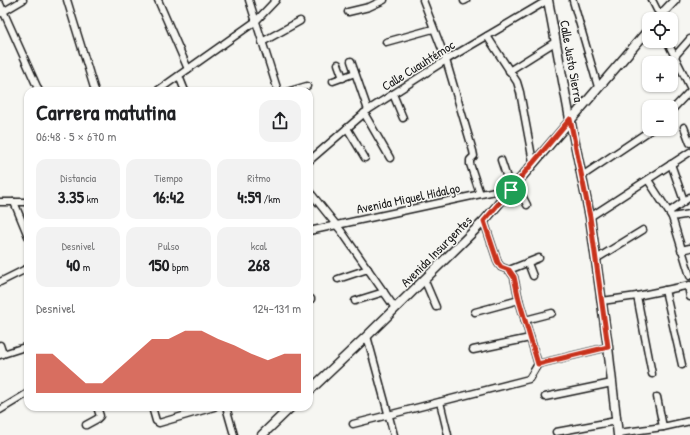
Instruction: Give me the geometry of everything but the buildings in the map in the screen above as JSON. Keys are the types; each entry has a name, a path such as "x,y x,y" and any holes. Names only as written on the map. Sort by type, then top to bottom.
{"street":[{"path":"2,12 23,0"},
{"path":"67,0 95,87"},
{"path":"158,0 188,69"},
{"path":"249,0 277,87"},
{"path":"163,87 256,21 276,0"},
{"path":"348,12 369,7 384,0"},
{"path":"423,0 446,60 474,156 470,160 470,164 480,194"},
{"name":"Calle Cuauhtémoc","path":"313,158 366,112 446,60 548,0"},
{"name":"Calle Justo Sierra","path":"548,0 590,217 608,347 618,434"},
{"path":"652,0 658,12"},
{"path":"664,12 675,0"},
{"path":"573,1 598,87"},
{"path":"0,4 2,12 37,87"},
{"path":"262,42 300,21"},
{"path":"386,42 433,29"},
{"path":"487,36 517,82 533,162"},
{"name":"Avenida Insurgentes","path":"313,386 367,336 484,221 514,187 533,162 642,37"},
{"path":"671,48 675,56 690,39"},
{"path":"509,71 555,42"},
{"path":"351,61 366,112 390,158"},
{"path":"678,62 690,87"},
{"path":"338,64 343,78"},
{"path":"333,82 355,73"},
{"path":"179,76 183,87"},
{"path":"678,104 690,91"},
{"path":"393,94 403,118"},
{"path":"684,127 690,143"},
{"path":"347,128 365,158"},
{"path":"582,176 642,136"},
{"path":"590,217 690,152"},
{"path":"501,160 514,187 526,205"},
{"path":"671,164 684,201"},
{"path":"648,180 670,215 690,276"},
{"name":"Avenida Miguel Hidalgo","path":"313,230 514,187"},
{"path":"313,196 368,268 395,308"},
{"path":"670,215 690,197"},
{"path":"0,202 24,202"},
{"path":"14,202 24,226"},
{"path":"670,215 690,214"},
{"path":"353,424 529,380 538,364 519,300 514,277 509,270 501,267 498,263 484,221"},
{"path":"596,259 643,230"},
{"path":"681,250 690,248"},
{"path":"509,270 539,258"},
{"path":"528,262 533,276"},
{"path":"338,279 368,268"},
{"path":"0,282 24,270"},
{"path":"424,279 436,308"},
{"path":"602,301 637,296 689,285 690,297"},
{"path":"665,290 682,365"},
{"path":"355,301 384,292"},
{"path":"637,296 652,374"},
{"path":"475,312 519,300"},
{"path":"525,320 552,313"},
{"path":"367,336 394,435"},
{"path":"473,350 530,338"},
{"path":"0,345 2,354 24,347"},
{"path":"538,364 608,347"},
{"path":"545,398 612,382"},
{"path":"0,410 24,395"},
{"path":"657,398 663,428"},
{"path":"440,402 448,435"},
{"path":"86,425 100,416 98,411"},
{"path":"153,411 156,421 159,423 200,411"},
{"path":"227,411 234,435"},
{"path":"262,435 285,411"},
{"path":"556,432 616,421"},
{"path":"618,434 663,428 690,421"}],"route":[{"path":"570,119 590,217 608,347 538,364 519,300 514,277 509,270 501,267 498,263 484,221 511,190 570,119"}]}
